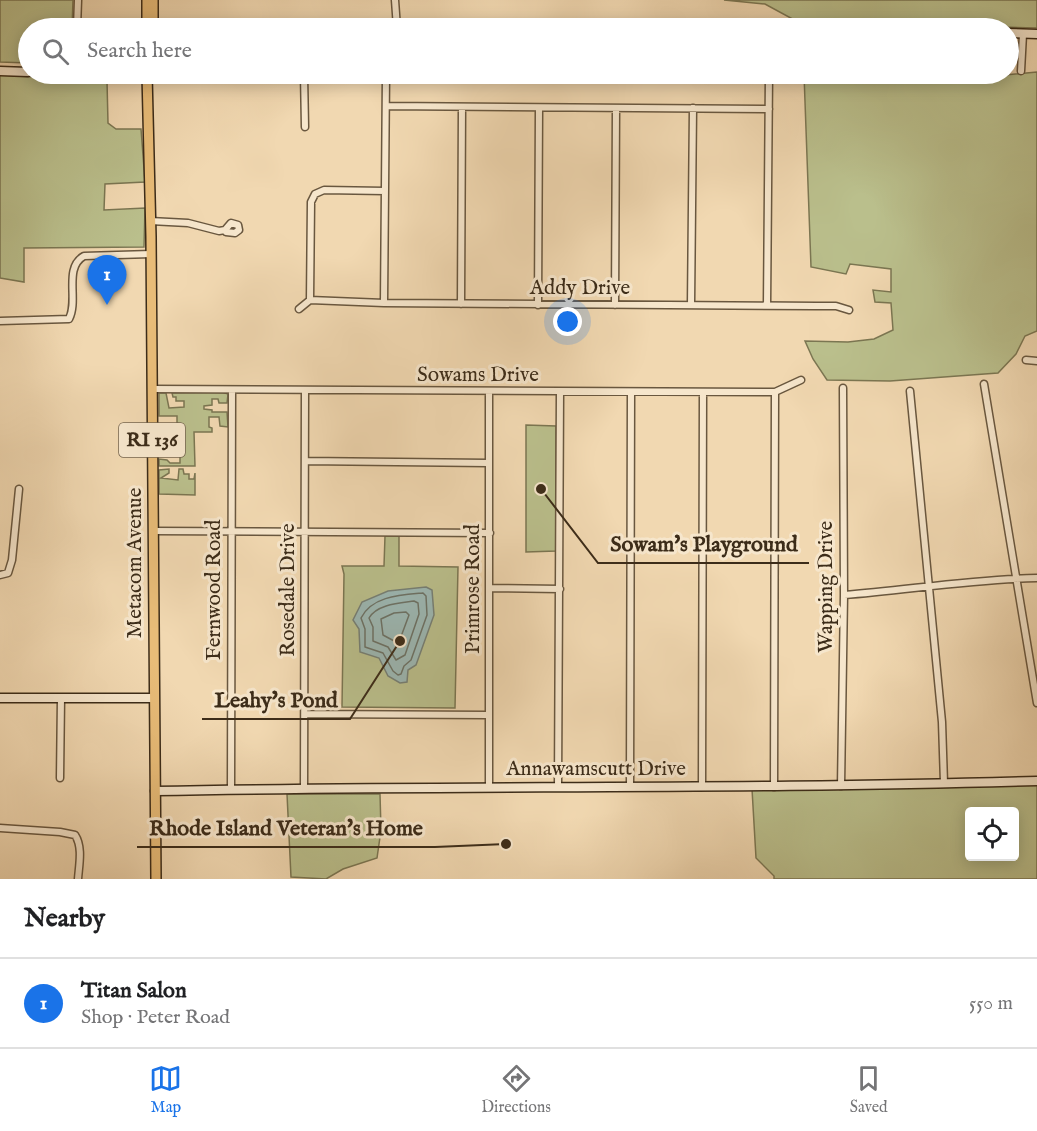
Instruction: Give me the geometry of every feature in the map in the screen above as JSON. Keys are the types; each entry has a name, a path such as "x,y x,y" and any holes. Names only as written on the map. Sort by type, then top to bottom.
{"main road":[{"path":"147,0 147,18"},
{"path":"153,0 153,18"},
{"name":"Metacom Avenue","path":"147,84 151,254 156,879"},
{"name":"Metacom Avenue","path":"150,216 152,84"}],"street":[{"path":"77,18 78,0"},
{"path":"395,0 396,18"},
{"path":"1019,34 1037,34"},
{"path":"1021,71 1023,34"},
{"path":"0,71 18,72"},
{"path":"304,84 305,127"},
{"path":"384,303 386,84"},
{"path":"767,306 769,84"},
{"path":"386,106 769,109"},
{"path":"461,304 462,107"},
{"path":"538,108 538,305"},
{"path":"615,305 616,108"},
{"path":"691,305 693,108"},
{"path":"299,309 310,300 311,202 315,194 324,190 385,191"},
{"path":"150,216 219,231 225,230"},
{"path":"0,321 69,319 73,305 75,262 79,258 151,254"},
{"name":"Addy Drive","path":"310,300 538,305 836,306 849,310"},
{"path":"1026,360 1037,361"},
{"name":"Sowams Drive","path":"152,389 775,392 801,380"},
{"path":"984,384 1037,703"},
{"name":"Wapping Drive","path":"841,786 844,595 843,388"},
{"name":"Fernwood Road","path":"231,789 232,390"},
{"name":"Rosedale Drive","path":"304,789 305,391"},
{"name":"Primrose Road","path":"489,391 489,788"},
{"path":"910,391 942,722 944,783"},
{"path":"558,787 560,392"},
{"path":"630,786 632,392"},
{"path":"702,787 703,392"},
{"path":"774,787 775,392"},
{"path":"305,461 488,463"},
{"path":"0,575 8,573 12,560 19,489"},
{"path":"153,531 490,533"},
{"path":"844,595 1015,578 1037,578"},
{"path":"489,588 560,589"},
{"path":"0,698 154,698"},
{"path":"60,778 61,698"},
{"path":"305,714 488,715"},
{"name":"Annawamscutt Drive","path":"155,791 630,786 774,787 1037,781"},
{"path":"0,828 75,835 80,849 78,879"}],"green space":[{"path":"0,0 73,0 72,18 18,18 18,63 0,62"},
{"path":"724,0 1037,0 1037,28 1019,28 1019,18 791,18 765,4"},
{"path":"1037,72 1037,331 1025,336 1016,354 998,373 890,381 827,380 813,359 805,341 848,342 874,339 893,330 891,303 875,302 873,290 891,292 891,269 850,264 846,274 811,267 804,84 1019,84 1019,74"},
{"path":"0,75 18,76 18,84 107,84 108,123 116,129 141,129 145,182 105,184 104,210 145,208 144,247 24,248 24,282 0,278"},
{"path":"222,392 228,394 227,403 219,403 218,399 212,399 212,405 204,406 204,409 212,410 212,412 227,412 228,427 220,426 219,417 209,417 209,427 212,428 212,432 194,432 195,466 159,466 159,459 170,463 180,463 180,456 169,455 166,448 177,448 177,440 180,437 170,436 169,445 159,431 163,430 167,424 170,424 170,427 180,427 180,424 177,423 177,416 159,416 159,393 166,393 169,408 184,407 184,401 176,401 172,393"},
{"path":"526,425 556,426 556,551 526,552"},
{"path":"169,469 169,473 161,478 178,480 179,469 183,469 184,474 189,474 189,479 194,479 195,473 195,495 159,494 159,470"},
{"path":"385,536 399,536 399,566 458,567 455,708 342,707 344,574 342,566 384,566"},
{"path":"1037,782 1037,879 774,879 774,876 756,858 752,789"},
{"path":"287,794 380,794 381,830 377,858 343,869 326,879 291,877"}],"water":[{"path":"426,587 432,590 434,615 416,665 408,670 407,682 400,683 388,676 379,658 360,652 359,629 353,620 362,602 388,591"}],"place":[{"name":"Titan Salon","path":"107,305"},
{"name":"Sowam's Playground","path":"541,489"},
{"name":"Leahy's Pond","path":"400,641"},
{"name":"Rhode Island Veteran's Home","path":"506,844"}]}
